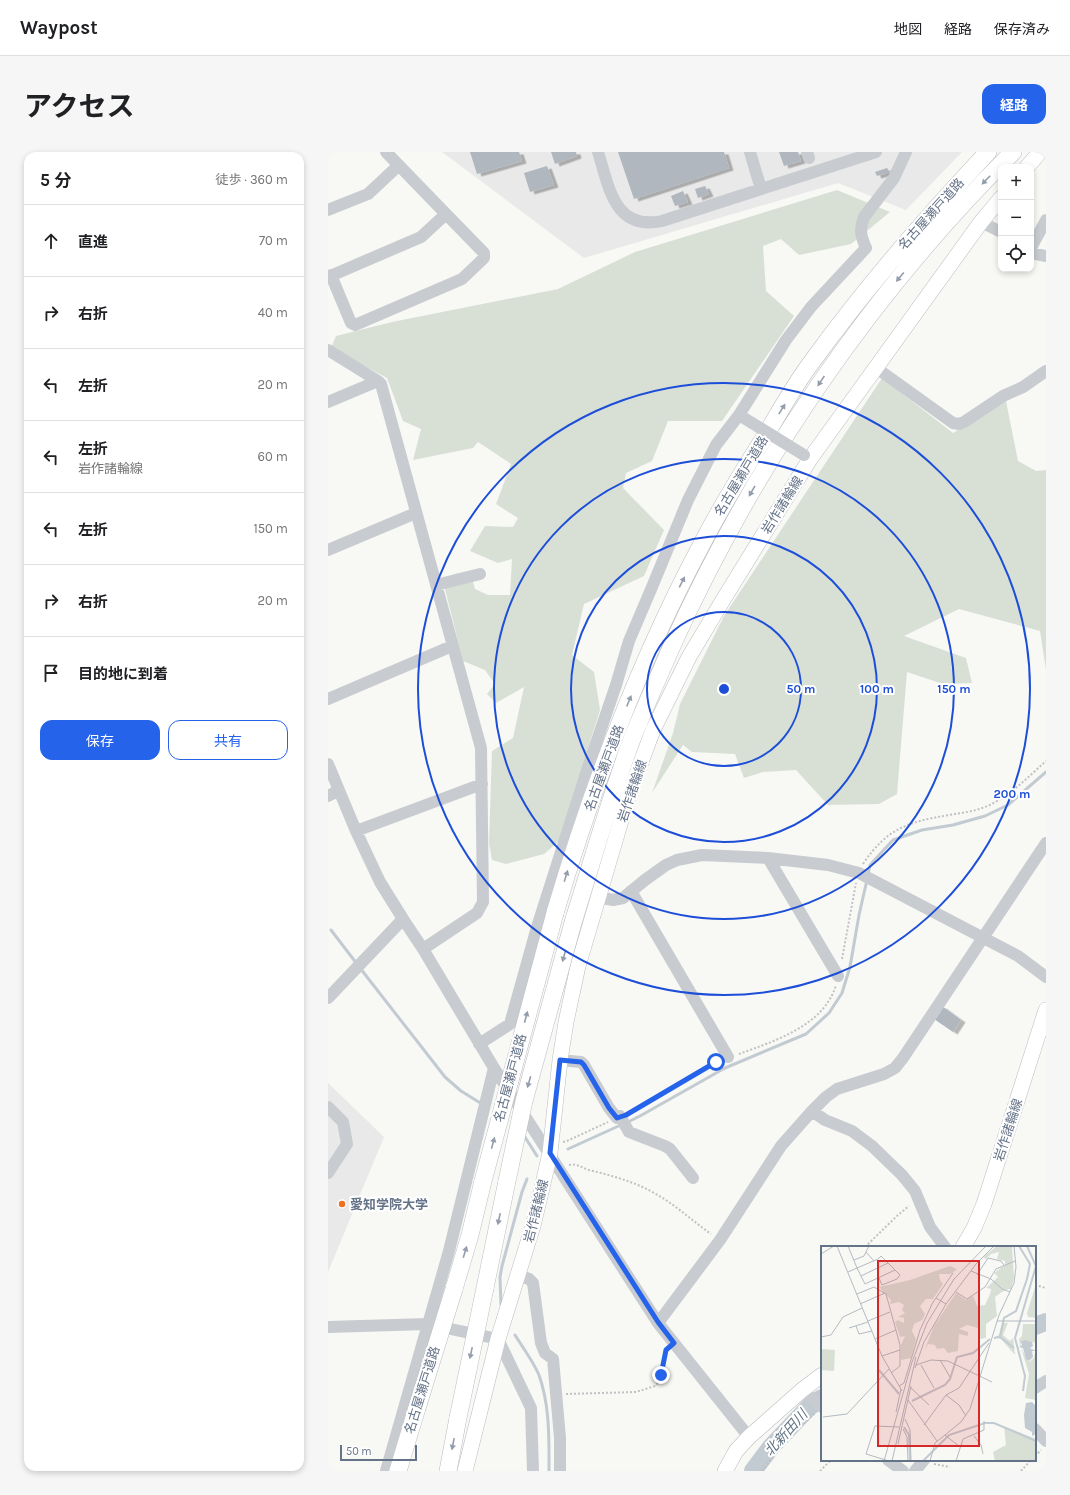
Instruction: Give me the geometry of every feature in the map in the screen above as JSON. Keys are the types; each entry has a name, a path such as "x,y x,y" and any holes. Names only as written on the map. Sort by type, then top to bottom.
{"highway":[{"name":"名古屋瀬戸道路","path":"398,1471 470,1235 483,1181 555,913 582,828 616,733 645,663 676,594 712,524 809,364 871,283 934,210 988,152"},
{"name":"名古屋瀬戸道路","path":"448,1471 524,1101 574,919 602,825 635,732 693,600 751,492 790,428 822,380 887,294 948,221 1013,152"}],"main road":[{"path":"1030,164 1040,152"},
{"name":"岩作諸輪線","path":"465,1471 498,1339 533,1226 550,1153 560,1060 566,1022 578,966 628,797 653,730 689,657 807,457 981,222 999,200"},
{"name":"岩作諸輪線","path":"964,1246 974,1228 984,1204 1046,1010"},
{"path":"725,1471 736,1451 749,1437 807,1394 821,1376"}],"street":[{"path":"386,152 484,253 484,258 462,279 355,325 352,323 330,276 421,237 446,214"},
{"path":"598,152 612,198 617,207 623,213 641,223 662,221 876,152"},
{"path":"750,152 760,189"},
{"path":"479,1044 510,1024 537,927 629,641 688,500 716,445 739,415 786,340 811,307 866,248 861,236 860,225 864,217 894,178 906,152"},
{"path":"328,210 368,194 399,165"},
{"path":"1034,242 1046,220"},
{"path":"981,222 998,230"},
{"path":"1034,254 1046,256"},
{"path":"328,350 381,384 481,748 483,902 477,913 423,949"},
{"path":"875,367 953,423 959,424 1003,396 1023,388 1046,371"},
{"path":"328,402 378,381"},
{"path":"739,415 807,457"},
{"path":"328,550 416,513"},
{"path":"436,585 480,574"},
{"path":"328,699 452,646"},
{"path":"328,764 356,831 380,882 423,949 494,1068 658,1322 749,1437"},
{"path":"356,831 482,784"},
{"path":"328,796 339,790"},
{"path":"658,1322 720,1240 781,1146 812,1110 826,1097 838,1089 884,1074 895,1068 1046,843"},
{"path":"598,897 618,900 623,898 644,880 666,865 688,857 702,854 768,858 828,865 858,872 1018,956 1046,977"},
{"path":"768,858 838,976"},
{"path":"630,891 728,1057"},
{"path":"328,998 403,919"},
{"path":"560,1060 581,1062 609,1108 634,1135 670,1149 693,1178"},
{"path":"386,1471 449,1251 494,1068"},
{"path":"328,1107 343,1122 347,1144 328,1173"},
{"path":"812,1110 825,1120 852,1132 872,1146 902,1175 915,1192 927,1222 944,1246"},
{"path":"518,1275 529,1279 533,1283 541,1343 545,1353 553,1359 560,1438 560,1471"},
{"path":"328,1327 427,1324 498,1339 531,1408 533,1471"},
{"path":"1036,1387 1046,1381"},
{"path":"807,1394 821,1406"},
{"path":"1036,1430 1046,1441"},
{"path":"889,1461 903,1471"},
{"path":"914,1471 923,1461"}],"path":[{"path":"563,1142 567,1142 621,1120 626,1115 716,1062 763,1046 788,1034 806,1023 818,1013 831,997 838,976 858,872 882,839 907,825 929,818 982,808 999,800 1046,761"},
{"path":"569,1165 575,1164 625,1179 661,1196 720,1240"},
{"path":"866,1246 898,1215 918,1199"},
{"path":"1036,1285 1046,1288"},
{"path":"556,1395 619,1391 636,1392 655,1386 661,1375 666,1350 674,1343"},
{"path":"762,1471 785,1441 821,1408"},
{"path":"820,1471 830,1461"},
{"path":"923,1461 926,1463 950,1467"},
{"path":"1021,1471 1030,1461"}],"shaded area":[{"path":"442,152 962,152 906,210 838,183 584,258"},
{"path":"837,190 890,212 851,244 799,255 781,239 763,246 766,291 794,316 722,421 668,421 652,461 626,473 623,488 664,530 644,576 584,604 572,655 594,672 600,710 559,841 544,854 506,864 492,860 489,843 492,751 513,738 524,687 496,703 487,694 495,684 485,670 463,661 445,589 455,574 470,572 475,589 488,595 510,595 512,559 498,563 470,551 485,526 513,527 518,518 496,504 511,464 478,442 473,448 413,460 421,429 403,421 387,378 331,348 336,336 392,322 558,289 635,252"},
{"path":"882,378 953,433 1006,401 1018,461 1036,471 1046,470 1046,670 1040,631 959,609 904,636 966,658 972,683 943,684 907,672 897,794 879,804 828,805 796,770 763,772 744,778 735,754 692,752 683,745 652,793 673,733 680,704 724,616"},
{"name":"愛知学院大学","path":"328,1083 384,1137 328,1272"}],"building":[{"path":"470,152 519,152 522,161 477,174"},
{"path":"551,152 576,152 577,156 555,164"},
{"path":"618,152 724,152 729,168 634,199"},
{"path":"779,152 798,152 801,161 784,166"},
{"path":"547,166 554,185 530,192 524,173"},
{"path":"887,168 890,172 877,176 875,172"},
{"path":"705,186 709,194 698,198 695,189"},
{"path":"683,191 688,202 675,206 671,196"},
{"path":"942,1006 961,1020 953,1032 934,1019"}],"waterway":[{"path":"868,874 870,865 893,840 922,830 953,825 985,816 1008,805 1046,772"},
{"path":"628,1122 725,1068 806,1034 829,1013 842,993 850,967 867,880"},
{"path":"331,930 357,964"},
{"path":"360,968 445,1077 461,1091 482,1104"},
{"path":"568,1149 623,1124"},
{"path":"523,1134 537,1156"},
{"path":"501,1305 500,1277 502,1266 522,1192 527,1179"},
{"name":"北新田川","path":"1036,1326 1046,1322"},
{"path":"515,1335 534,1365 543,1387 548,1423 549,1471"},
{"name":"北新田川","path":"753,1471 771,1447 809,1407 821,1399"}],"place":[{"name":"愛知学院大学","path":"342,1204"}],"route":[{"path":"661,1375 666,1350 674,1343 658,1322 550,1153 560,1060 581,1062 584,1065 609,1108 617,1118 626,1115 716,1062"}]}
